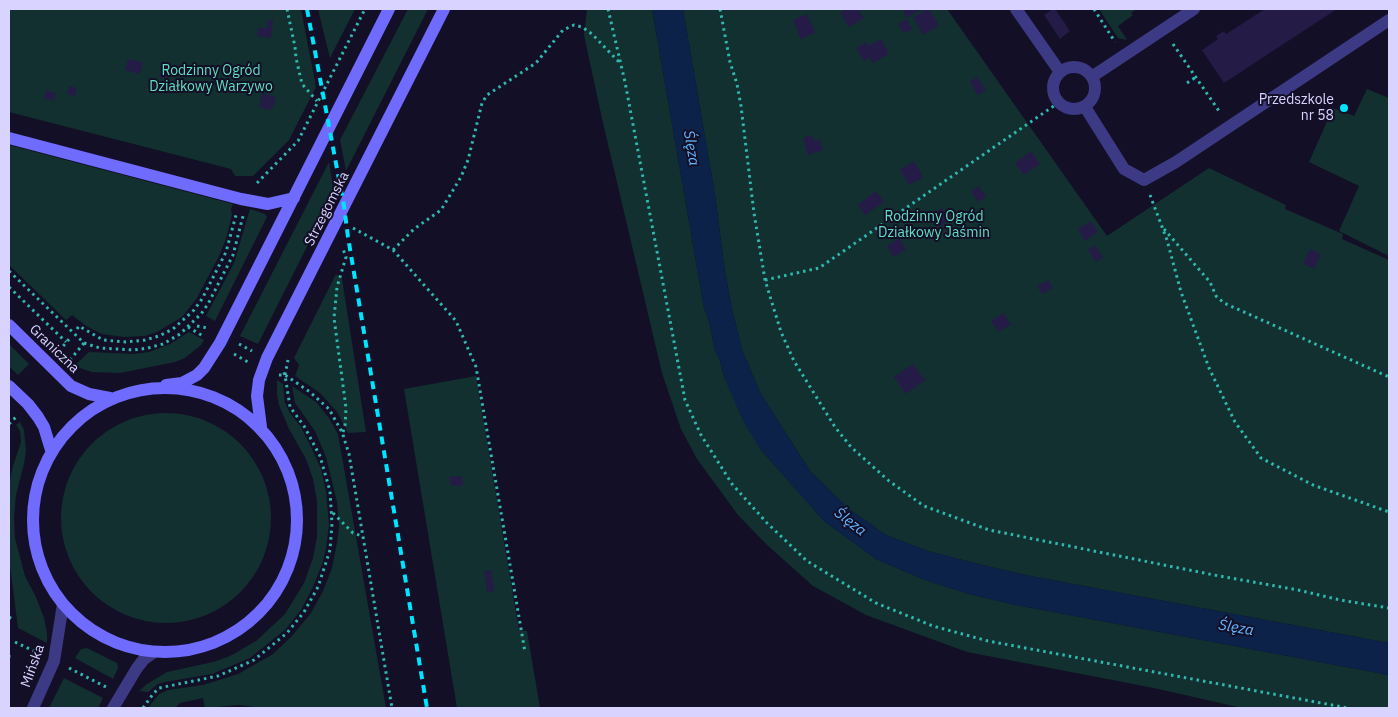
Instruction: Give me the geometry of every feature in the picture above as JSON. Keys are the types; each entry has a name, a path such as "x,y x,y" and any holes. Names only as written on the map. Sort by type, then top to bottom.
{"main road":[{"path":"156,386 210,399 261,427 276,443 289,468 295,487 299,522 295,551 289,570 270,601 249,622 227,637 196,648 154,652 130,647 101,635 82,622 64,604 49,582 42,567 34,528 34,503 40,475 51,450 78,419 97,404 132,389 156,386 182,383 197,375 204,368 224,336 389,9"},
{"name":"Strzegomska","path":"261,427 257,396 259,380 267,358 444,9"},
{"path":"9,138 241,199 268,204 294,198"},
{"name":"Graniczna","path":"9,325 70,386 89,394 110,398"},
{"path":"9,386 28,404 38,418 44,428 51,450"}],"street":[{"path":"1016,9 1060,72"},
{"path":"1092,76 1194,9"},
{"path":"1085,107 1124,169 1144,180 1176,162 1389,20"},
{"path":"1076,66 1084,69 1092,76 1096,90 1094,98 1085,107 1073,110 1065,108 1058,103 1052,87 1060,72 1076,66"},
{"name":"Mińska","path":"33,708 54,661 64,604"},
{"path":"112,708 137,668 144,659 154,652"}],"path":[{"path":"287,9 302,84 318,101"},
{"path":"257,183 298,141 365,9"},
{"path":"608,9 624,82 685,400 701,435 732,484 767,523 807,561 876,603 933,626 998,643 1348,708"},
{"path":"720,9 741,106 754,213 765,280 781,332 794,361 834,428 851,448 889,481 924,506 989,530 1298,590 1340,600 1389,608"},
{"path":"1094,9 1124,55"},
{"path":"393,250 414,229 441,210 461,177 468,160 482,103 488,95 536,63 563,30 574,25 582,27 592,34 619,62"},
{"path":"1163,29 1229,126"},
{"path":"1187,83 1196,77"},
{"path":"765,280 819,268 1058,103"},
{"path":"1144,180 1162,226 1181,292 1209,368 1235,422 1261,458 1313,485 1389,512"},
{"path":"9,271 84,343 100,348 134,350 148,348 171,340 188,327 208,304 233,255 246,208"},
{"path":"77,329 79,326 103,340 126,342 146,340 159,336 186,320 202,299 226,252 237,210"},
{"path":"1162,226 1210,282 1216,296 1224,303 1389,377"},
{"path":"353,228 393,250 456,321 476,367 525,652"},
{"path":"342,432 345,426 346,408 334,318 337,287 346,257 343,248"},
{"path":"9,287 66,342"},
{"path":"197,326 213,329"},
{"path":"188,327 207,339"},
{"path":"56,354 70,338"},
{"path":"234,342 256,353"},
{"path":"68,364 84,343"},
{"path":"230,352 251,363"},
{"path":"144,708 158,688 204,680 230,672 254,660 287,633 304,612 318,587 330,550 332,513 330,491 320,456 304,426 290,407 285,375 279,364"},
{"path":"285,375 310,392 329,409 342,432 349,454 392,708"},
{"path":"332,513 353,532 362,536"},
{"path":"16,642 46,657"},
{"path":"9,655 9,662"},
{"path":"69,668 109,688"}],"green space":[{"name":"Rodzinny Ogród Działkowy Warzywo","path":"9,9 301,9 316,87 289,140 253,176 235,176 231,169 9,112"},
{"path":"318,9 355,9 330,58 323,30"},
{"path":"408,9 428,9 346,171 340,140"},
{"path":"587,9 652,9 704,308 709,321 715,351 720,360 724,377 761,450 824,521 876,559 925,580 969,594 1011,604 1389,675 1389,708 1242,708 1154,688 967,652 866,615 813,586 766,544 738,515 697,459 681,429 662,373 603,123 584,35"},
{"name":"Rodzinny Ogród Działkowy Jaśmin","path":"683,9 947,9 1107,236 1209,168 1286,205 1285,209 1343,234 1342,239 1389,260 1389,643 1025,575 970,562 928,551 886,535 848,508 810,471 761,394 743,352 732,310 724,265 715,195"},
{"path":"1099,9 1137,9 1131,13 1133,15 1118,26 1127,40 1118,38"},
{"path":"1367,89 1389,98 1389,256 1339,231 1359,186 1309,162 1333,108 1354,116"},
{"path":"9,145 233,204 226,239 220,254 197,298 182,317 157,332 145,336 124,337 102,334 86,326 72,315 66,320 9,265"},
{"path":"329,162 334,193 258,344 240,336"},
{"path":"250,209 265,214 267,217 215,321 206,316 234,263"},
{"path":"336,274 342,279 366,432 348,433 337,412 320,393 295,376 299,365 294,358"},
{"path":"189,332 204,340 201,345 185,358 175,362 120,373 92,372 74,366 89,352 134,354 149,352 170,344"},
{"path":"9,344 29,364 18,375 9,366"},
{"path":"476,376 519,630 527,631 540,708 457,708 404,389"},
{"path":"277,380 283,384 285,403 301,427 321,469 326,491 329,525 326,548 323,562 313,587 301,610 285,630 250,658 212,674 165,682 158,684 148,692 139,691 167,672 213,662 230,656 256,641 285,614 304,583 313,558 317,537 317,501 313,479 306,459 289,429 279,405"},
{"path":"292,386 316,402 329,418 338,434 386,708 261,708 239,705 205,708 203,698 180,703 175,708 148,708 159,694 168,690 203,685 238,674 273,654 292,636 311,613 323,591 332,568 337,543 339,526 337,502 326,457 315,431 295,403"},
{"path":"156,413 176,413 197,417 216,425 241,443 254,459 267,487 271,518 267,549 254,577 241,593 225,606 197,619 176,623 156,623 135,619 116,611 91,593 78,577 65,549 61,528 61,508 65,487 73,468 91,443 107,430 135,417"},
{"path":"20,422 24,430 26,451 16,495 15,538 25,576 44,618 47,643 18,628 9,558 9,485 21,442 20,431 16,425"},
{"path":"87,648 117,663 118,668 113,679 75,658 81,649"},
{"path":"64,678 103,698 98,708 49,708"}],"water":[{"name":"Ślęza","path":"652,9 683,9 715,195 724,265 732,310 743,352 761,394 810,471 848,508 886,535 928,551 970,562 1025,575 1389,643 1389,675 1011,604 969,594 925,580 876,559 824,521 761,450 743,421 715,351 709,321 704,308"}],"building":[{"path":"846,9 858,9 864,18 849,27 840,13"},
{"path":"902,9 922,9 907,18"},
{"path":"929,9 939,25 923,35 913,18"},
{"path":"1055,9 1070,31 1060,39 1044,15"},
{"path":"1265,9 1337,9 1224,83 1202,50 1218,39 1216,36 1224,31 1226,34"},
{"path":"807,14 815,33 801,39 793,20"},
{"path":"907,19 912,29 904,33 898,24"},
{"path":"268,20 273,20 271,38 257,36 258,28 267,28"},
{"path":"881,39 889,54 873,63 870,58 864,61 856,48 866,42 868,46"},
{"path":"128,59 143,62 140,74 125,70"},
{"path":"162,67 169,69 166,79 159,77"},
{"path":"977,77 986,90 978,95 970,82"},
{"path":"164,82 174,84 172,94 162,92"},
{"path":"69,86 77,88 75,96 67,94"},
{"path":"46,90 56,93 54,101 44,98"},
{"path":"262,93 276,97 272,110 259,107"},
{"path":"812,135 814,141 820,139 823,150 808,155 803,138"},
{"path":"1031,151 1040,164 1024,175 1015,163"},
{"path":"914,161 923,177 909,185 900,170"},
{"path":"978,186 986,196 978,202 971,192"},
{"path":"876,191 884,202 865,215 858,205"},
{"path":"942,208 950,219 939,227 931,216"},
{"path":"1091,221 1098,232 1085,241 1078,229"},
{"path":"899,238 906,249 894,257 887,246"},
{"path":"1095,245 1103,258 1096,262 1088,250"},
{"path":"1310,249 1321,254 1314,269 1303,264"},
{"path":"1048,280 1053,288 1042,294 1037,286"},
{"path":"1003,313 1011,324 998,332 991,321"},
{"path":"913,364 925,380 906,394 894,377"},
{"path":"462,476 463,485 451,486 449,477"},
{"path":"491,570 494,591 487,592 484,571"}],"railway":[{"path":"307,9 344,206 427,708"}],"place":[{"name":"Przedszkole nr 58","path":"1344,108"}]}
